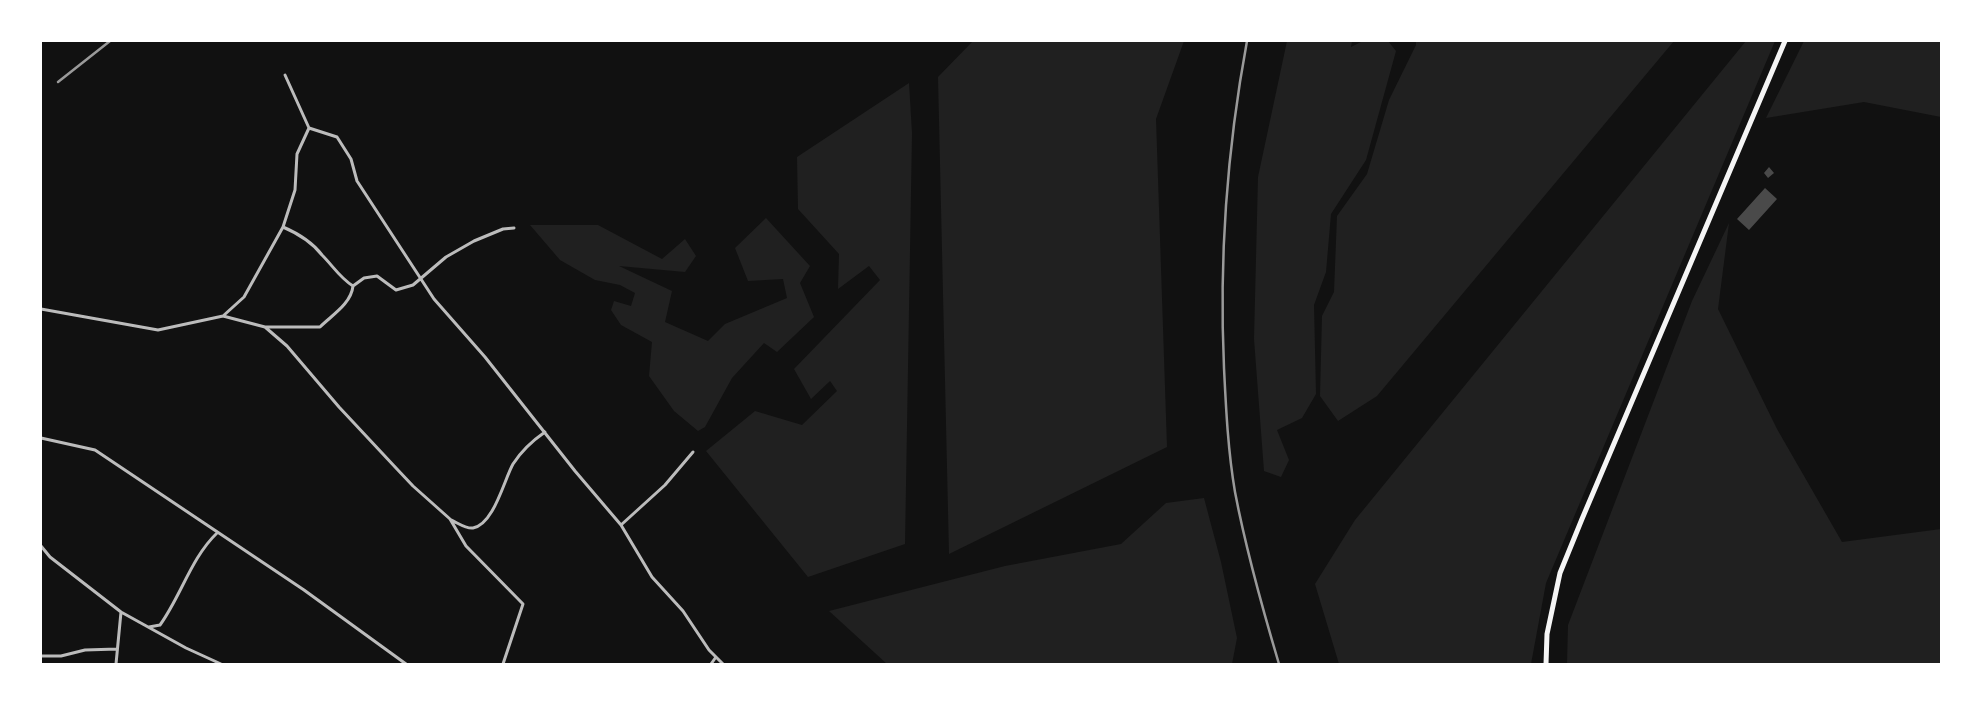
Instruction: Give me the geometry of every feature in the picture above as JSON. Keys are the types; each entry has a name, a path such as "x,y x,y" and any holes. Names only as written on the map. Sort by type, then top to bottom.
{"main road":[{"path":"1546,664 1548,634 1560,574 1785,41"}],"street":[{"path":"285,75 310,128 337,137 351,159 357,181 434,299 621,525 652,577 682,610 709,650 723,664"},
{"path":"223,316 244,297 283,227 295,190 297,154 310,128"},
{"path":"283,227 310,243 322,254 337,273 353,286"},
{"path":"41,309 158,330 223,316 265,328 320,327 345,304 352,294 353,286 364,278 376,276 396,290 413,285 446,257 474,241 503,229 514,228"},
{"path":"265,328 287,346 339,408 413,486 450,520 466,546 523,604 503,664"},
{"path":"450,520 465,527 474,528 483,522 504,488 512,466 526,446 545,432"},
{"path":"41,438 95,450 304,590 406,664"},
{"path":"621,525 665,485 693,452"},
{"path":"149,627 160,625 191,570 217,533"},
{"path":"41,546 50,557 121,612 186,648 221,664"},
{"path":"116,664 121,612"},
{"path":"41,656 61,656 85,650 118,649"},
{"path":"711,664 716,657"}],"shaded area":[{"path":"973,41 1184,41 1156,119 1167,447 949,554 938,77"},
{"path":"1287,41 1352,41 1351,47 1363,41 1388,41 1396,51 1366,160 1331,214 1326,272 1314,305 1316,394 1302,418 1277,430 1289,460 1281,477 1264,471 1254,339 1258,177"},
{"path":"1416,41 1674,41 1377,396 1338,421 1320,396 1322,316 1334,292 1337,216 1367,174 1389,100 1416,45"},
{"path":"1746,41 1775,41 1546,583 1531,664 1339,664 1315,584 1355,520"},
{"path":"1804,41 1941,41 1941,117 1864,102 1766,118"},
{"path":"909,83 912,133 905,544 808,577 706,451 755,411 802,425 837,391 830,381 811,399 794,369 880,280 869,266 838,289 839,254 798,209 797,157"},
{"path":"766,218 810,266 800,283 814,317 777,352 764,343 732,378 705,427 698,431 674,411 649,376 652,342 621,325 611,310 614,301 631,306 635,293 620,285 595,280 560,260 530,225 598,225 662,259 685,239 696,256 685,272 619,266 672,291 665,322 708,341 725,324 787,298 783,279 748,281 735,248"},
{"path":"1729,223 1718,309 1777,429 1842,542 1941,529 1941,664 1567,664 1568,625 1692,301"},
{"path":"1204,498 1221,562 1237,638 1232,664 887,664 829,611 1005,566 1121,544 1166,503"}],"building":[{"path":"1769,167 1774,173 1768,178 1764,173"},
{"path":"1765,188 1777,199 1749,230 1737,219"}],"railway":[{"path":"58,82 110,41"},
{"path":"1247,41 1234,122 1226,204 1223,286 1225,383 1229,446 1235,492 1244,535 1279,664"}]}
